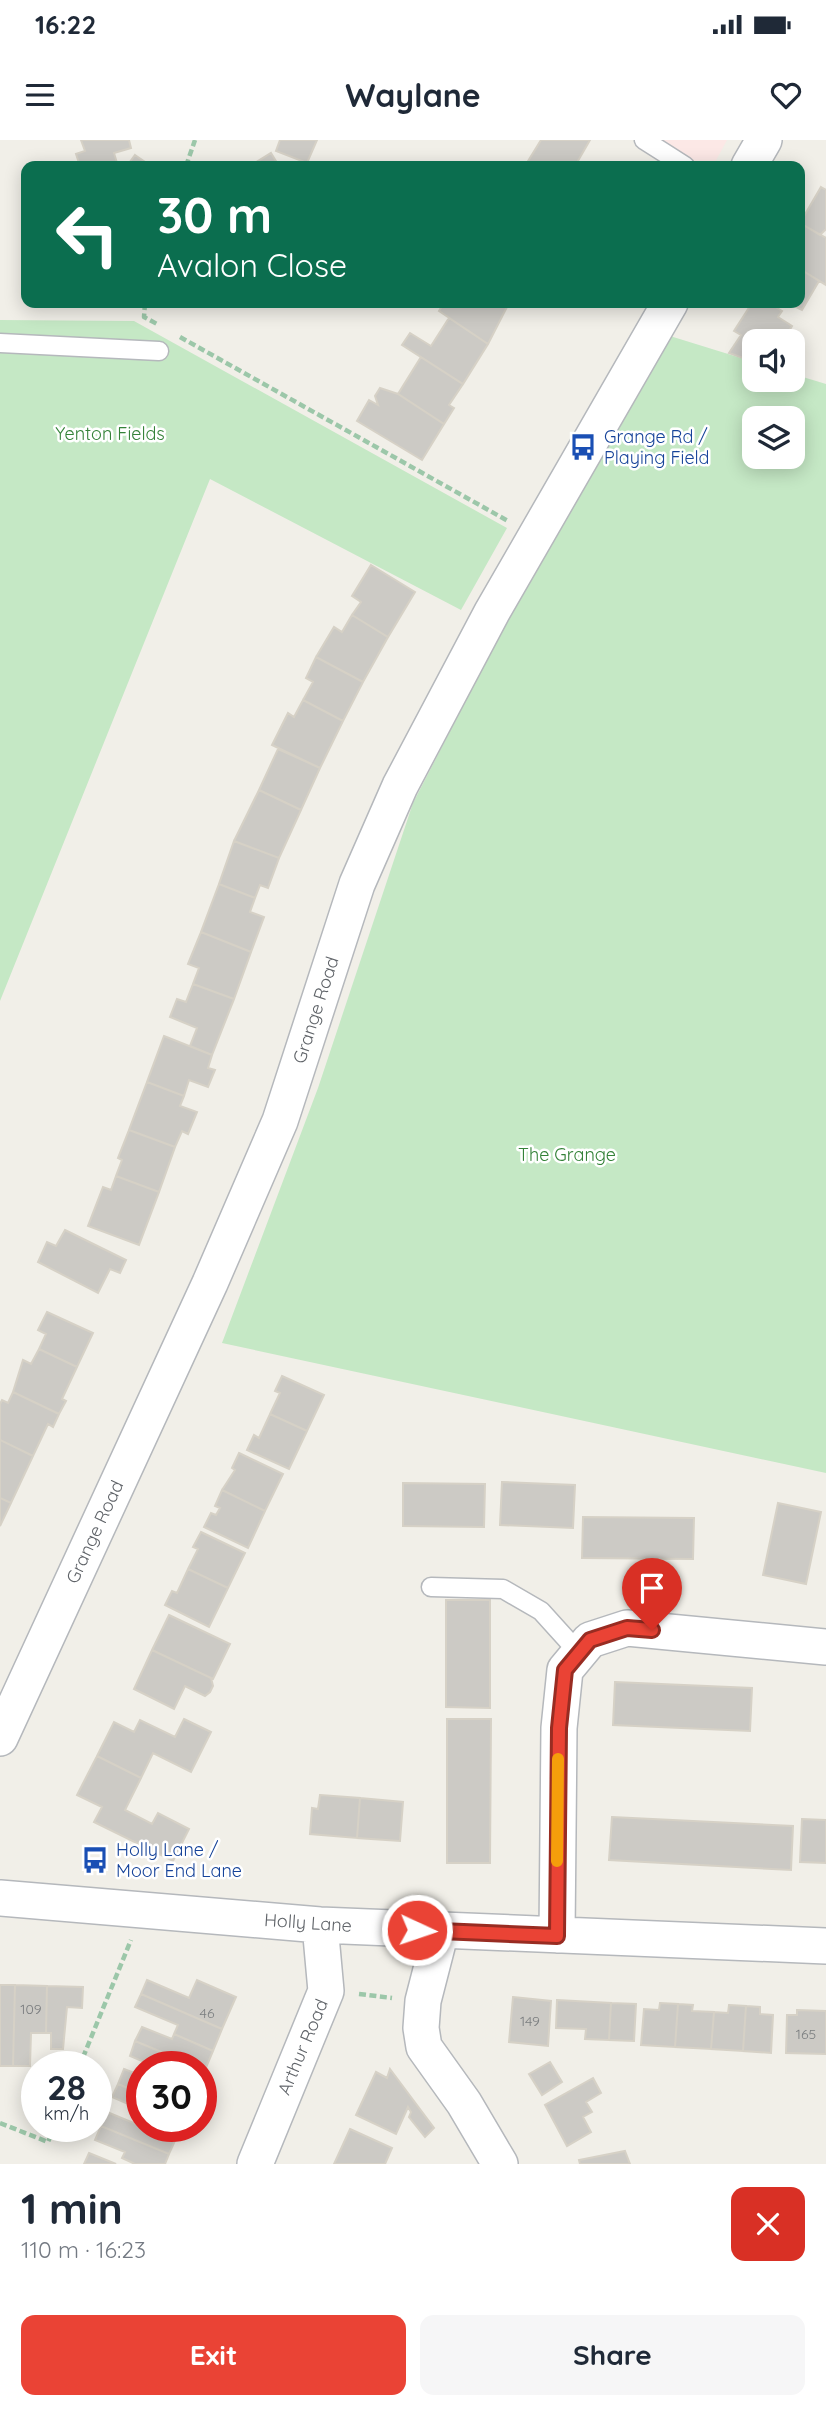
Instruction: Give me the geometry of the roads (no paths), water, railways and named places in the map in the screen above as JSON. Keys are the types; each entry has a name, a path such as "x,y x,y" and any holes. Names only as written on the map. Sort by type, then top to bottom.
{"street":[{"path":"752,161 764,140"},
{"name":"Grange Road","path":"0,1738 210,1283 280,1121 357,884 400,786 492,612 667,308"},
{"path":"557,1936 559,1728 565,1670 590,1640 627,1628 826,1647"},
{"name":"Holly Lane","path":"0,1898 320,1925 826,1946"},
{"name":"Arthur Road","path":"255,2164 327,1991 320,1925"},
{"path":"441,1931 423,2001 421,2028 424,2047 464,2103 500,2164"}],"lane":[{"path":"652,142 678,161"},
{"path":"0,343 159,351"},
{"path":"430,1587 503,1589 541,1611 579,1653"}],"place":[{"name":"Grange Rd / Playing Field","path":"583,447"},
{"name":"Holly Lane / Moor End Lane","path":"95,1860"}],"park label":[{"name":"Yenton Fields","path":"110,434"},
{"name":"The Grange","path":"567,1155"}]}
